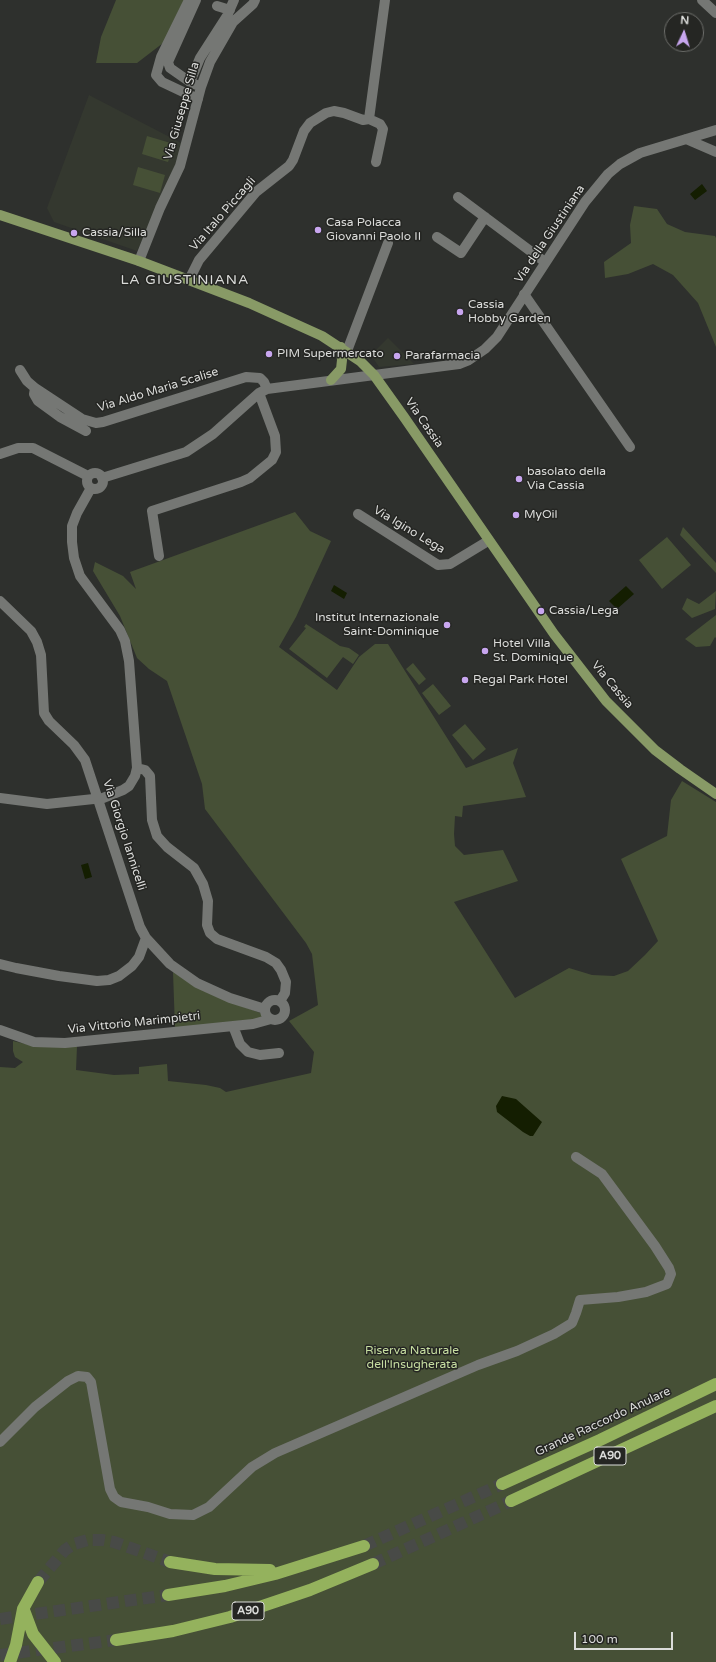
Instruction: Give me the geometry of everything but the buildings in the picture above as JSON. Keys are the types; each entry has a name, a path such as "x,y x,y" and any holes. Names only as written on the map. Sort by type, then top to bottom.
{"highway":[{"name":"Grande Raccordo Anulare","path":"502,1484 600,1440 716,1384"},
{"name":"A90","path":"511,1501 712,1408"},
{"name":"A90","path":"168,1596 225,1586 291,1570 364,1546"},
{"path":"170,1562 208,1569 230,1571 291,1570"},
{"name":"A90","path":"116,1640 173,1631 237,1614 310,1590 373,1564"},
{"path":"10,1662 16,1645 23,1609 38,1582"},
{"path":"23,1609 32,1632 55,1662"}],"main road":[{"name":"Via Cassia","path":"0,215 139,261 274,314 344,349 360,361 374,375 404,417 488,541 554,634 606,700 655,750 716,794"},
{"path":"330,380 341,369 344,349"}],"street":[{"path":"189,0 161,57 156,75 160,80 198,99"},
{"path":"196,0 168,62 170,68 190,82 201,87"},
{"name":"Via Giuseppe Silla","path":"139,261 160,208 180,166 201,87 211,59 233,22 251,6 255,0"},
{"path":"376,162 383,129 380,124 369,119 384,0"},
{"path":"702,0 716,13"},
{"path":"190,82 200,58 232,5"},
{"path":"216,6 232,5"},
{"name":"Via Italo Piccagli","path":"190,280 200,260 256,192 289,166 293,160 304,131 310,123 326,113 334,111 363,120 369,119"},
{"name":"Via della Giustiniana","path":"263,391 330,380 459,364 469,360 486,349 493,341 585,202 608,174 620,164 640,153 716,130"},
{"path":"700,135 703,142 713,151"},
{"path":"686,140 713,151"},
{"path":"458,197 545,262"},
{"path":"437,237 465,256 485,217"},
{"path":"344,349 388,242"},
{"path":"524,294 630,447"},
{"name":"Via Aldo Maria Scalise","path":"20,370 27,381 35,388 82,419 96,423 249,376 262,379 263,391"},
{"name":"Via Aldo Maria Scalise","path":"35,388 34,394 38,401 56,414 86,431"},
{"path":"102,478 186,452 213,434 263,391 275,436 276,452 272,460 250,478 241,482 152,511 159,556"},
{"path":"0,454 18,448 33,448 88,476"},
{"path":"95,473 102,478 103,483 96,489 91,488 86,483 88,476 95,473"},
{"path":"0,798 47,804 98,798 116,794 127,788 134,779 137,768 129,661 125,641 120,630 80,576 74,558 72,526 77,513 91,488"},
{"name":"Via Igino Lega","path":"358,514 438,565 450,564 488,541"},
{"name":"Via Giorgio Iannicelli","path":"0,601 28,628 38,642 41,655 42,700 44,713 49,721 82,756 98,798 140,927 146,938 170,964 197,983 230,998 265,1009"},
{"path":"137,768 146,771 150,776 152,820 157,836 167,847 194,868 203,884 208,901 207,925 210,933 217,939 266,957 274,962 281,970 286,982 285,992 280,1001"},
{"path":"0,964 60,976 108,980 119,976 132,966 139,957 146,938"},
{"path":"270,1001 280,1001 284,1006 283,1016 278,1020 271,1019 266,1015 265,1009 270,1001"},
{"name":"Via Vittorio Marimpietri","path":"0,1030 34,1042 55,1044 257,1024 271,1019"},
{"path":"233,1026 240,1044 248,1052 260,1055 279,1053"},
{"path":"0,1442 32,1409 69,1380 78,1376 86,1376 91,1382 110,1487 114,1497 122,1502 148,1507 170,1514 193,1515 209,1507 252,1467 275,1453 478,1365 517,1351 554,1334 572,1323 580,1300 618,1298 646,1292 667,1284 671,1274 665,1261 655,1246 602,1174 576,1157"}],"shaded area":[{"path":"89,95 183,144 182,150 137,251 54,222 47,208"},
{"path":"702,184 707,191 695,200 690,194"},
{"path":"388,338 414,364 379,367 371,355"},
{"path":"334,585 347,593 344,599 331,591"},
{"path":"626,586 634,594 617,609 609,601"},
{"path":"88,863 92,877 85,879 81,865"},
{"path":"502,1096 516,1099 542,1122 533,1136 523,1132 497,1112 496,1106"}],"green space":[{"path":"116,0 187,0 167,40 137,63 96,63 101,37"},
{"path":"147,136 174,144 168,162 142,154"},
{"path":"138,167 165,175 160,193 133,185"},
{"path":"634,206 657,209 667,224 685,232 715,236 716,347 698,303 673,275 653,264 628,274 605,278 604,262 631,243 630,225"},
{"name":"Riserva Naturale dell'Insugherata","path":"295,512 310,531 331,541 296,617 279,647 337,690 359,657 375,644 388,644 466,768 518,748 513,763 526,797 463,806 462,817 455,816 454,834 455,846 464,855 503,850 518,881 454,902 515,998 569,968 592,975 614,976 628,971 645,955 658,941 621,859 667,836 671,800 682,781 716,802 716,1662 0,1662 0,1067 15,1068 23,1062 15,1057 13,1051 13,1041 34,1046 77,1046 76,1070 114,1075 139,1074 139,1067 167,1064 168,1081 206,1085 220,1088 226,1092 311,1073 314,1052 289,1021 318,1005 312,954 306,943 205,809 202,784 167,681 149,669 137,658 120,616 93,571 95,562 123,576 136,589 130,572"},
{"path":"683,527 716,563 716,573 680,535"},
{"path":"667,537 691,565 662,589 639,560"},
{"path":"716,591 715,609 692,618 682,609 687,598 699,604"},
{"path":"716,615 716,638 715,637 710,646 696,647 685,639"},
{"path":"306,624 340,646 349,648 359,655 353,664 343,657 327,678 289,649 306,628 304,627"},
{"path":"413,663 426,679 419,685 406,669"},
{"path":"433,684 451,706 439,715 422,693"},
{"path":"465,724 486,749 473,760 452,735"},
{"path":"173,972 218,997 263,1014 263,1017 258,1019 175,1028"}],"tunnel":[{"path":"364,1546 502,1484"},
{"path":"373,1564 511,1501"},
{"path":"38,1582 65,1550 74,1544 88,1540 114,1542 170,1562"},
{"path":"0,1619 168,1595"},
{"path":"0,1655 116,1640"}],"place":[{"name":"Casa Polacca Giovanni Paolo II","path":"318,230"},
{"name":"Cassia/Silla","path":"74,233"},
{"name":"Cassia Hobby Garden","path":"460,312"},
{"name":"PIM Supermercato","path":"269,354"},
{"name":"Parafarmacia","path":"397,356"},
{"name":"basolato della Via Cassia","path":"519,479"},
{"name":"MyOil","path":"516,515"},
{"name":"Cassia/Lega","path":"541,611"},
{"name":"Institut Internazionale Saint-Dominique","path":"447,625"},
{"name":"Hotel Villa St. Dominique","path":"485,651"},
{"name":"Regal Park Hotel","path":"465,680"}],"district":[{"name":"LA GIUSTINIANA","path":"185,280"}]}
